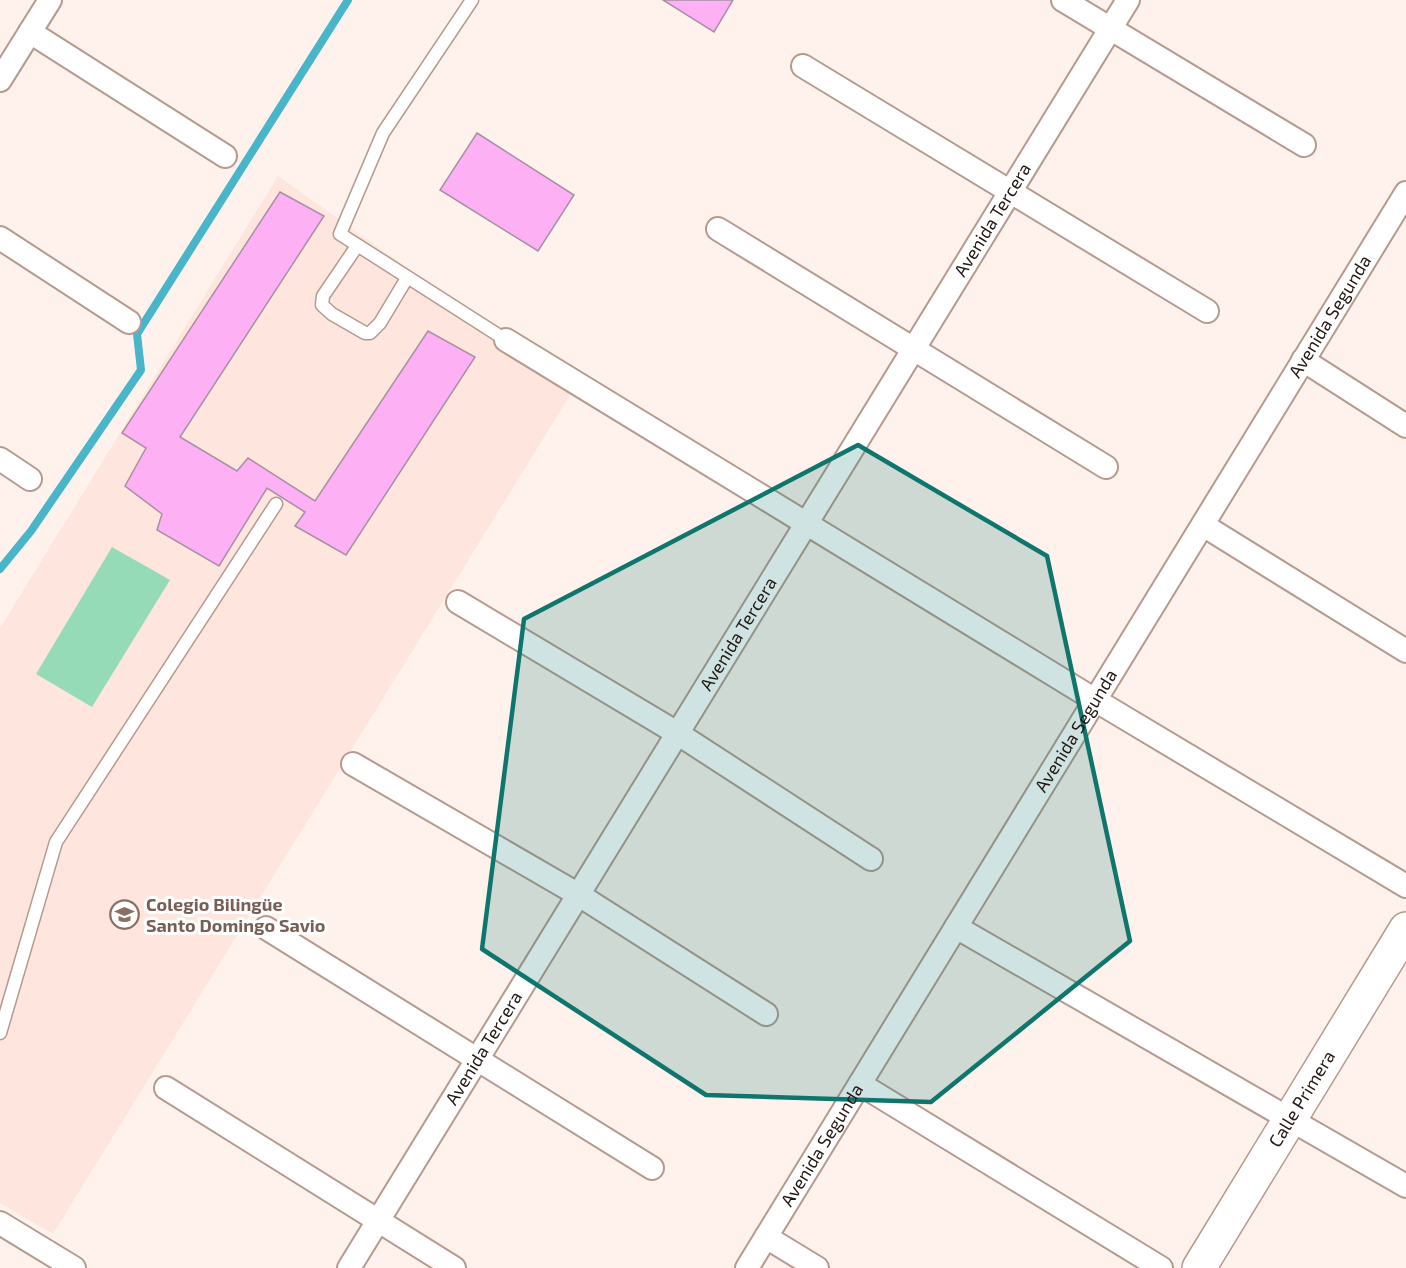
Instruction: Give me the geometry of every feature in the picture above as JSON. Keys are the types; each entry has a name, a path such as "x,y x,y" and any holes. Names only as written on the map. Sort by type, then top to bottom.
{"street":[{"path":"0,80 50,0"},
{"path":"1063,0 1304,145"},
{"name":"Avenida Tercera","path":"349,1268 1128,0"},
{"path":"30,32 225,156"},
{"path":"803,66 1208,311"},
{"name":"Avenida Segunda","path":"747,1268 1303,360 1404,200"},
{"path":"718,229 1106,467"},
{"path":"0,238 129,322"},
{"path":"506,340 806,521 1095,700 1406,886"},
{"path":"1303,360 1406,426"},
{"path":"0,459 30,478"},
{"path":"1203,525 1406,651"},
{"path":"458,602 677,733 872,859"},
{"path":"353,764 579,895 766,1014"},
{"path":"956,927 1406,1186"},
{"path":"266,928 652,1168"},
{"name":"Calle Primera","path":"1199,1268 1406,929"},
{"path":"860,1084 1161,1268"},
{"path":"166,1088 454,1268"},
{"path":"0,1224 74,1268"},
{"path":"766,1237 817,1268"}],"lane":[{"path":"472,0 383,133 341,229 343,238 506,340"},
{"path":"357,246 322,296 322,305 332,314 365,333 370,333 380,323 407,278"},
{"path":"0,1033 56,842 276,504"}],"highlighted area":[{"path":"858,445 1047,556 1130,941 931,1102 706,1095 482,949 524,619"}],"shaded area":[{"name":"Colegio Bilingüe Santo Domingo Savio","path":"278,176 575,387 53,1234 0,1203 0,628"}],"green space":[{"path":"112,547 170,580 92,707 36,674"}],"building":[{"path":"663,0 733,0 714,32"},
{"path":"477,133 574,195 538,251 440,190"},
{"path":"280,192 324,216 180,437 237,471 248,458 315,501 428,331 475,357 346,555 295,526 305,512 267,488 219,566 157,530 162,514 125,486 146,448 122,433"}],"waterway":[{"path":"0,569 31,531 141,370 137,334 348,0"}],"place":[{"name":"Colegio Bilingüe Santo Domingo Savio","path":"125,915"}]}
